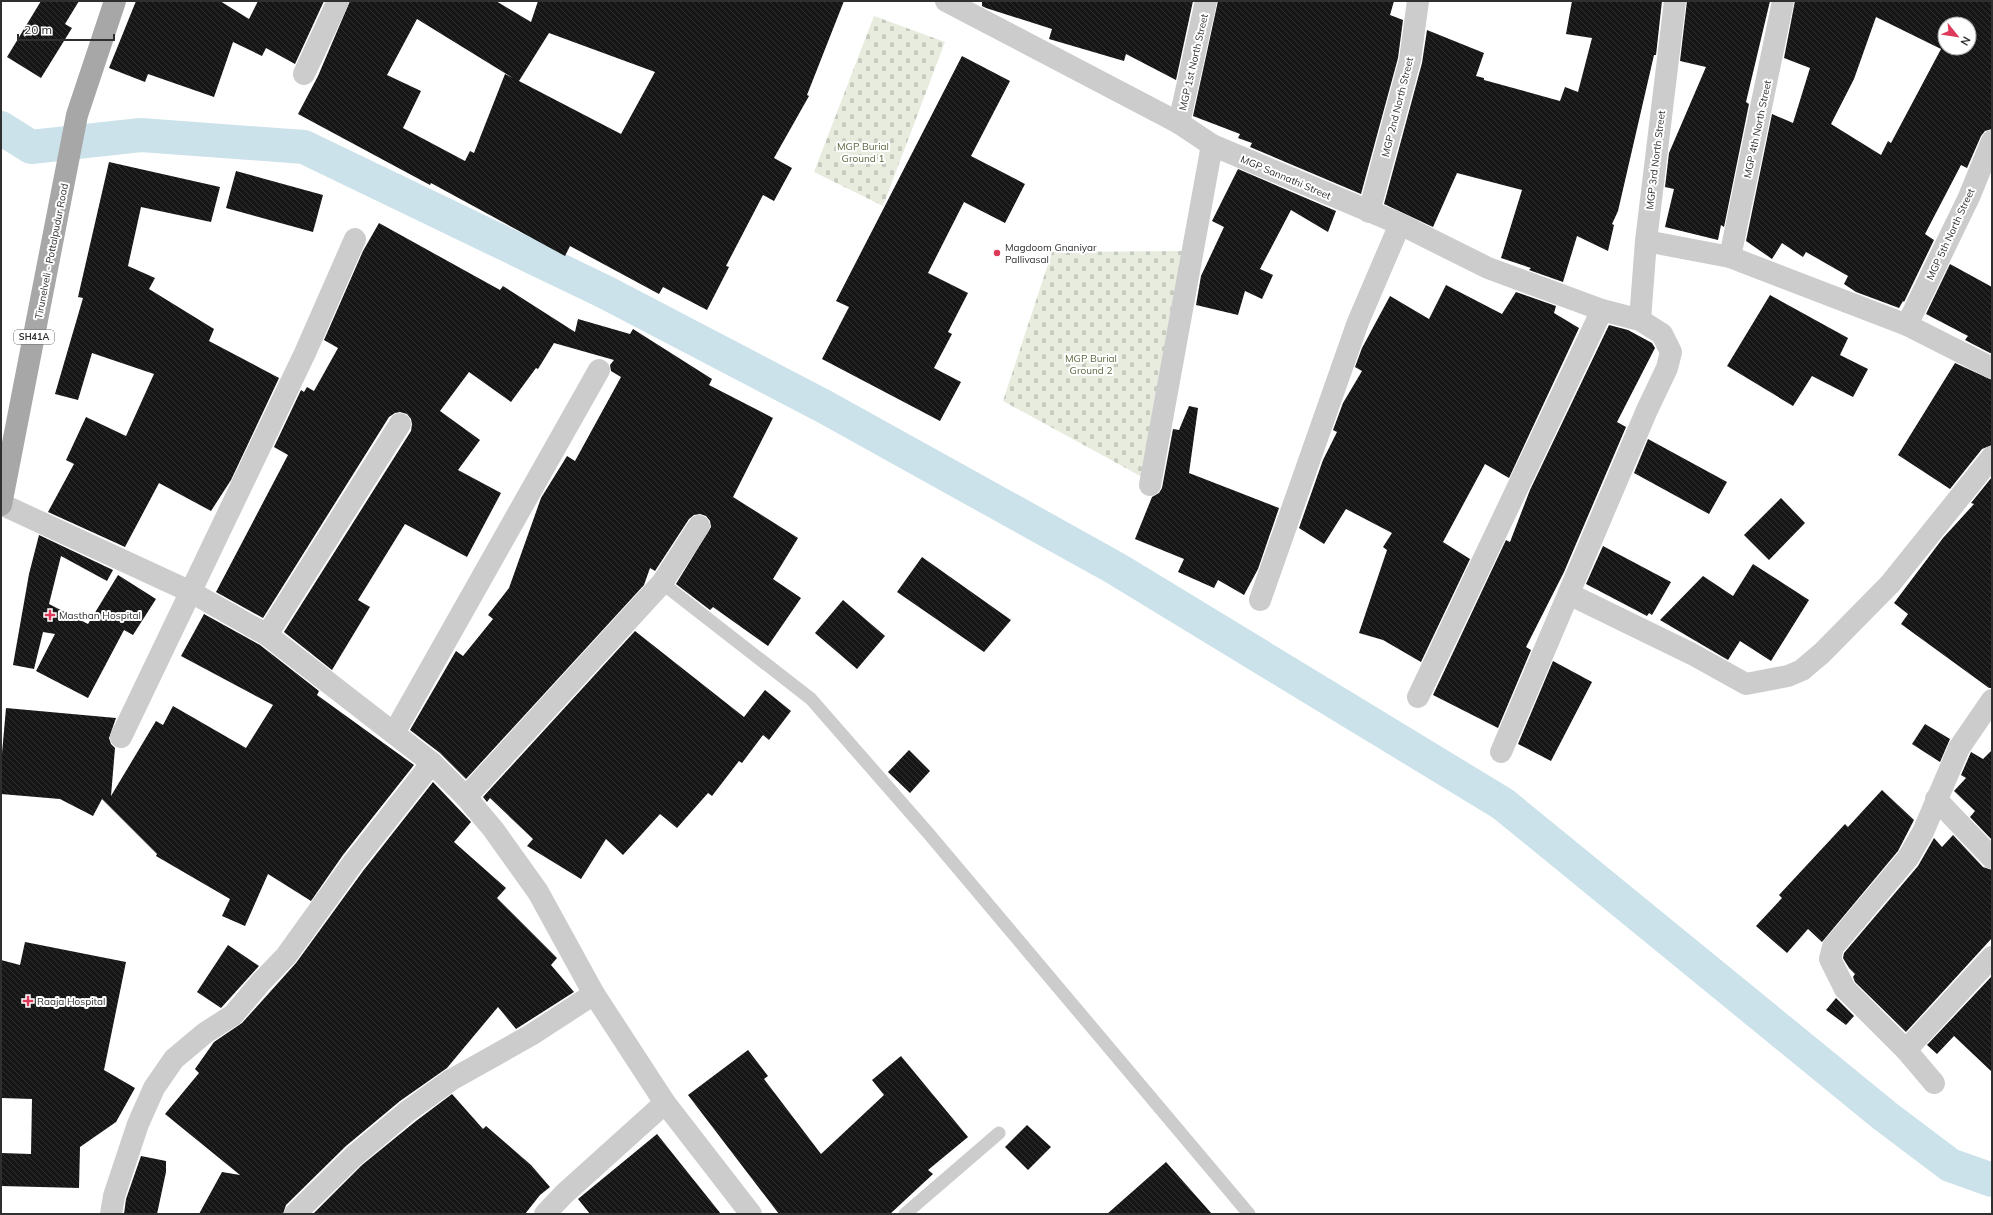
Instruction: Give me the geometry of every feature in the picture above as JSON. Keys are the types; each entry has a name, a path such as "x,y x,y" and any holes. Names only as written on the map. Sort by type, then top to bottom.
{"main road":[{"name":"Tirunelveli - Pottalpudur Road","path":"1,504 77,114 115,1"}],"street":[{"path":"304,74 338,1"},
{"name":"MGP Sannathi Street","path":"946,1 1179,123 1212,145 1400,224 1488,268 1602,310 1640,320 1662,334 1671,352 1667,368 1647,410 1501,752"},
{"name":"MGP 1st North Street","path":"1179,123 1206,1"},
{"name":"MGP 2nd North Street","path":"1369,212 1410,60 1418,1"},
{"name":"MGP 3rd North Street","path":"1640,320 1646,241 1675,1"},
{"name":"MGP 4th North Street","path":"1730,257 1783,1"},
{"name":"MGP 5th North Street","path":"1907,325 1969,197 1992,141"},
{"path":"1150,485 1212,145"},
{"path":"1260,600 1358,322 1400,224"},
{"path":"121,737 305,354 355,239"},
{"path":"1646,241 1730,257 1907,325 1992,368"},
{"path":"1418,697 1602,310"},
{"path":"394,733 599,370"},
{"path":"267,635 400,424"},
{"path":"1569,594 1692,654 1746,684 1788,676 1802,670 1822,652 1890,584 1992,458"},
{"path":"1,504 191,592 267,635 432,763 466,797 493,829 538,892 594,994 665,1103 751,1214"},
{"path":"466,797 662,583 699,526"},
{"path":"1934,1082 1906,1050 1845,989 1830,959 1833,947 1908,858 1923,832 1959,748 1992,700"},
{"path":"111,1214 114,1196 138,1124 154,1088 174,1059 205,1033 233,1015 261,982 286,956 353,863 432,763"},
{"path":"1936,799 1992,858"},
{"path":"1906,1050 1992,957"},
{"path":"296,1214 354,1156 408,1111 451,1080 531,1035 594,994"},
{"path":"545,1214 564,1194 665,1103"}],"lane":[{"path":"662,583 811,699 929,834 1250,1214"},
{"path":"905,1214 999,1133"}],"green space":[{"name":"MGP Burial Ground 1","path":"874,16 945,42 883,206 814,172"},
{"name":"MGP Burial Ground 2","path":"1185,251 1144,478 1003,401 1052,252"}],"building":[{"path":"41,1 79,1 65,24 72,28 41,78 7,57"},
{"path":"136,1 220,1 249,19 258,1 324,1 295,64 266,48 262,56 233,42 214,97 148,74 145,82 109,68"},
{"path":"350,1 496,1 531,22 538,1 844,1 807,95 809,96 774,158 792,168 774,201 763,195 726,266 729,267 707,310 663,287 659,294 570,246 565,256 431,183 430,185 298,114 318,76","holes":["417,19 513,78 505,74 474,153 470,151 465,161 403,128 421,91 387,75","549,33 655,72 621,134 519,81"]},
{"path":"982,1 1193,1 1176,80 1126,54 1124,61 1049,39 1052,29 986,8 982,6"},
{"path":"1218,1 1394,1 1390,15 1403,20 1398,58 1361,194 1250,147 1252,143 1238,138 1240,134 1193,116"},
{"path":"1572,1 1662,1 1656,55 1654,55 1618,211 1612,224 1614,225 1608,251 1577,236 1563,282 1529,270 1531,268 1501,258 1522,190 1457,173 1433,227 1384,204 1422,63 1427,30 1484,53 1476,76 1484,78 1484,80 1560,101 1565,87 1578,92 1592,38 1566,34"},
{"path":"1687,1 1770,1 1746,102 1749,104 1724,227 1721,225 1718,240 1665,227 1674,189 1665,187 1669,153 1706,67 1680,61"},
{"path":"1795,1 1992,1 1992,129 1985,131 1981,136 1967,168 1961,165 1925,234 1934,240 1904,302 1903,301 1899,308 1856,292 1844,284 1848,276 1806,252 1803,257 1782,243 1772,259 1746,241 1772,114 1793,123 1810,68 1784,58","holes":["1937,16 1977,16 1977,56 1937,56 1891,143 1888,141 1881,155 1831,124 1854,79 1876,17 1937,47"]},
{"path":"962,56 1010,81 971,156 1025,184 1005,223 964,202 928,273 968,293 948,332 952,334 934,368 961,382 940,421 822,359 849,307 836,301"},
{"path":"109,162 220,187 211,222 141,207 128,266 155,278 149,289 214,329 209,341 279,378 231,480 211,511 159,483 125,547 48,512 74,464 66,460 86,417 126,436 154,374 92,353 78,400 55,394 83,298 78,297"},
{"path":"1238,169 1336,211 1328,232 1291,210 1260,269 1273,275 1262,299 1245,291 1238,315 1196,305 1201,276 1224,227 1212,221"},
{"path":"236,171 323,195 313,232 226,208"},
{"path":"379,223 500,290 503,286 575,332 578,319 630,334 633,329 712,379 709,385 773,418 733,497 798,538 773,579 801,598 768,646 713,607 710,610 676,584 711,527 710,521 706,516 700,514 694,515 689,519 655,571 650,568 644,585 466,779 440,753 410,730 456,651 463,656 493,619 488,615 509,588 541,498 567,456 575,461 621,377 611,371 610,365 614,360 554,343 538,369 536,368 511,402 469,372 440,411 480,440 458,470 501,493 467,557 405,524 358,600 370,607 332,670 284,632 411,431 411,419 407,414 400,412 389,417 263,618 216,592 288,455 274,447 301,390 304,392 307,387 314,391 338,348 324,340 363,251"},
{"path":"1950,264 1992,287 1992,354 1965,340 1968,336 1926,314"},
{"path":"1446,285 1502,314 1516,292 1556,306 1554,313 1579,328 1509,478 1485,464 1443,542 1470,559 1421,662 1383,640 1359,633 1387,550 1383,547 1392,533 1346,509 1324,544 1299,528 1323,460 1337,432 1333,430 1343,403 1362,371 1355,367 1362,348 1390,296 1429,319"},
{"path":"1770,295 1848,338 1840,355 1868,369 1853,397 1812,376 1793,406 1727,366"},
{"path":"1609,325 1628,330 1652,343 1655,348 1617,422 1626,427 1564,572 1526,647 1531,650 1498,728 1433,695 1506,540 1510,542 1530,490"},
{"path":"1955,363 1992,380 1992,445 1982,449 1950,489 1898,455"},
{"path":"1189,406 1198,408 1189,473 1279,508 1258,569 1244,595 1218,580 1214,588 1178,572 1184,559 1135,539 1152,497 1159,493 1162,488 1173,429 1179,430"},
{"path":"1648,439 1727,482 1709,514 1634,473"},
{"path":"1992,477 1992,688 1989,688 1901,624 1908,614 1894,603 1943,538 1974,504 1971,503"},
{"path":"1781,498 1805,523 1769,560 1744,535"},
{"path":"39,535 113,570 107,581 61,556 49,604 88,624 118,575 156,599 133,635 124,630 88,698 36,671 55,634 43,632 34,669 13,665 29,574"},
{"path":"1603,546 1671,582 1652,615 1649,613 1647,616 1586,584"},
{"path":"922,557 1011,620 984,652 897,592"},
{"path":"1753,564 1809,600 1771,661 1740,641 1728,660 1660,620 1703,576 1733,596"},
{"path":"843,600 885,636 857,669 815,633"},
{"path":"204,614 260,645 319,691 317,695 414,765 343,855 311,901 268,874 245,926 222,916 230,899 156,856 157,854 102,799 93,816 60,799 1,794 1,765 6,708 116,718 109,738 111,744 115,748 111,796 156,721 163,725 173,706 246,748 273,705 181,656"},
{"path":"635,631 744,717 765,690 791,711 769,740 763,735 742,763 739,761 712,796 708,793 677,828 660,814 623,855 606,839 581,879 527,846 533,839 490,798 487,802 483,797"},
{"path":"1553,661 1592,682 1551,761 1518,744"},
{"path":"1925,724 1950,739 1940,762 1912,744"},
{"path":"909,750 930,771 910,793 888,772"},
{"path":"1992,750 1992,840 1970,817 1975,811 1954,791 1966,778 1961,775 1971,752 1983,759"},
{"path":"433,782 471,822 454,842 506,888 497,898 557,958 551,965 574,992 516,1029 498,1007 447,1068 400,1101 346,1146 286,1205 283,1214 199,1214 222,1172 240,1175 165,1114 199,1073 195,1069 214,1042 242,1023 296,963 363,871"},
{"path":"1882,790 1914,820 1898,851 1822,942 1808,929 1787,953 1756,926 1782,898 1779,895 1845,824 1848,827"},
{"path":"1953,835 1983,867 1992,870 1992,938 1906,1032 1855,982 1853,977 1855,974 1843,958 1844,953 1918,866 1934,838 1942,847"},
{"path":"25,942 126,962 104,1070 135,1088 116,1122 80,1147 79,1188 1,1186 1,1153 31,1154 32,1099 1,1098 1,960 20,965"},
{"path":"228,945 259,966 221,1008 197,992"},
{"path":"1991,977 1992,1072 1954,1036 1937,1054 1927,1045"},
{"path":"1836,998 1854,1016 1846,1025 1826,1010"},
{"path":"748,1050 768,1076 764,1079 821,1154 884,1095 872,1080 901,1056 968,1137 928,1170 933,1174 890,1214 779,1214 688,1095"},
{"path":"452,1094 483,1129 486,1126 531,1165 550,1187 540,1195 525,1214 313,1214 362,1165"},
{"path":"1027,1125 1051,1147 1028,1170 1005,1147"},
{"path":"657,1134 721,1214 590,1214 578,1199"},
{"path":"141,1156 166,1161 166,1172 157,1214 124,1214 126,1199"},
{"path":"1166,1162 1212,1214 1107,1214"}],"waterway":[{"path":"1,128 31,147 141,135 304,147 605,292 825,407 1115,568 1503,804 1885,1116 1950,1165 1992,1180"}],"place":[{"name":"Magdoom Gnaniyar Pallivasal","path":"997,253"},
{"name":"Masthan Hospital","path":"50,615"},
{"name":"Raaja Hospital","path":"28,1001"}]}
